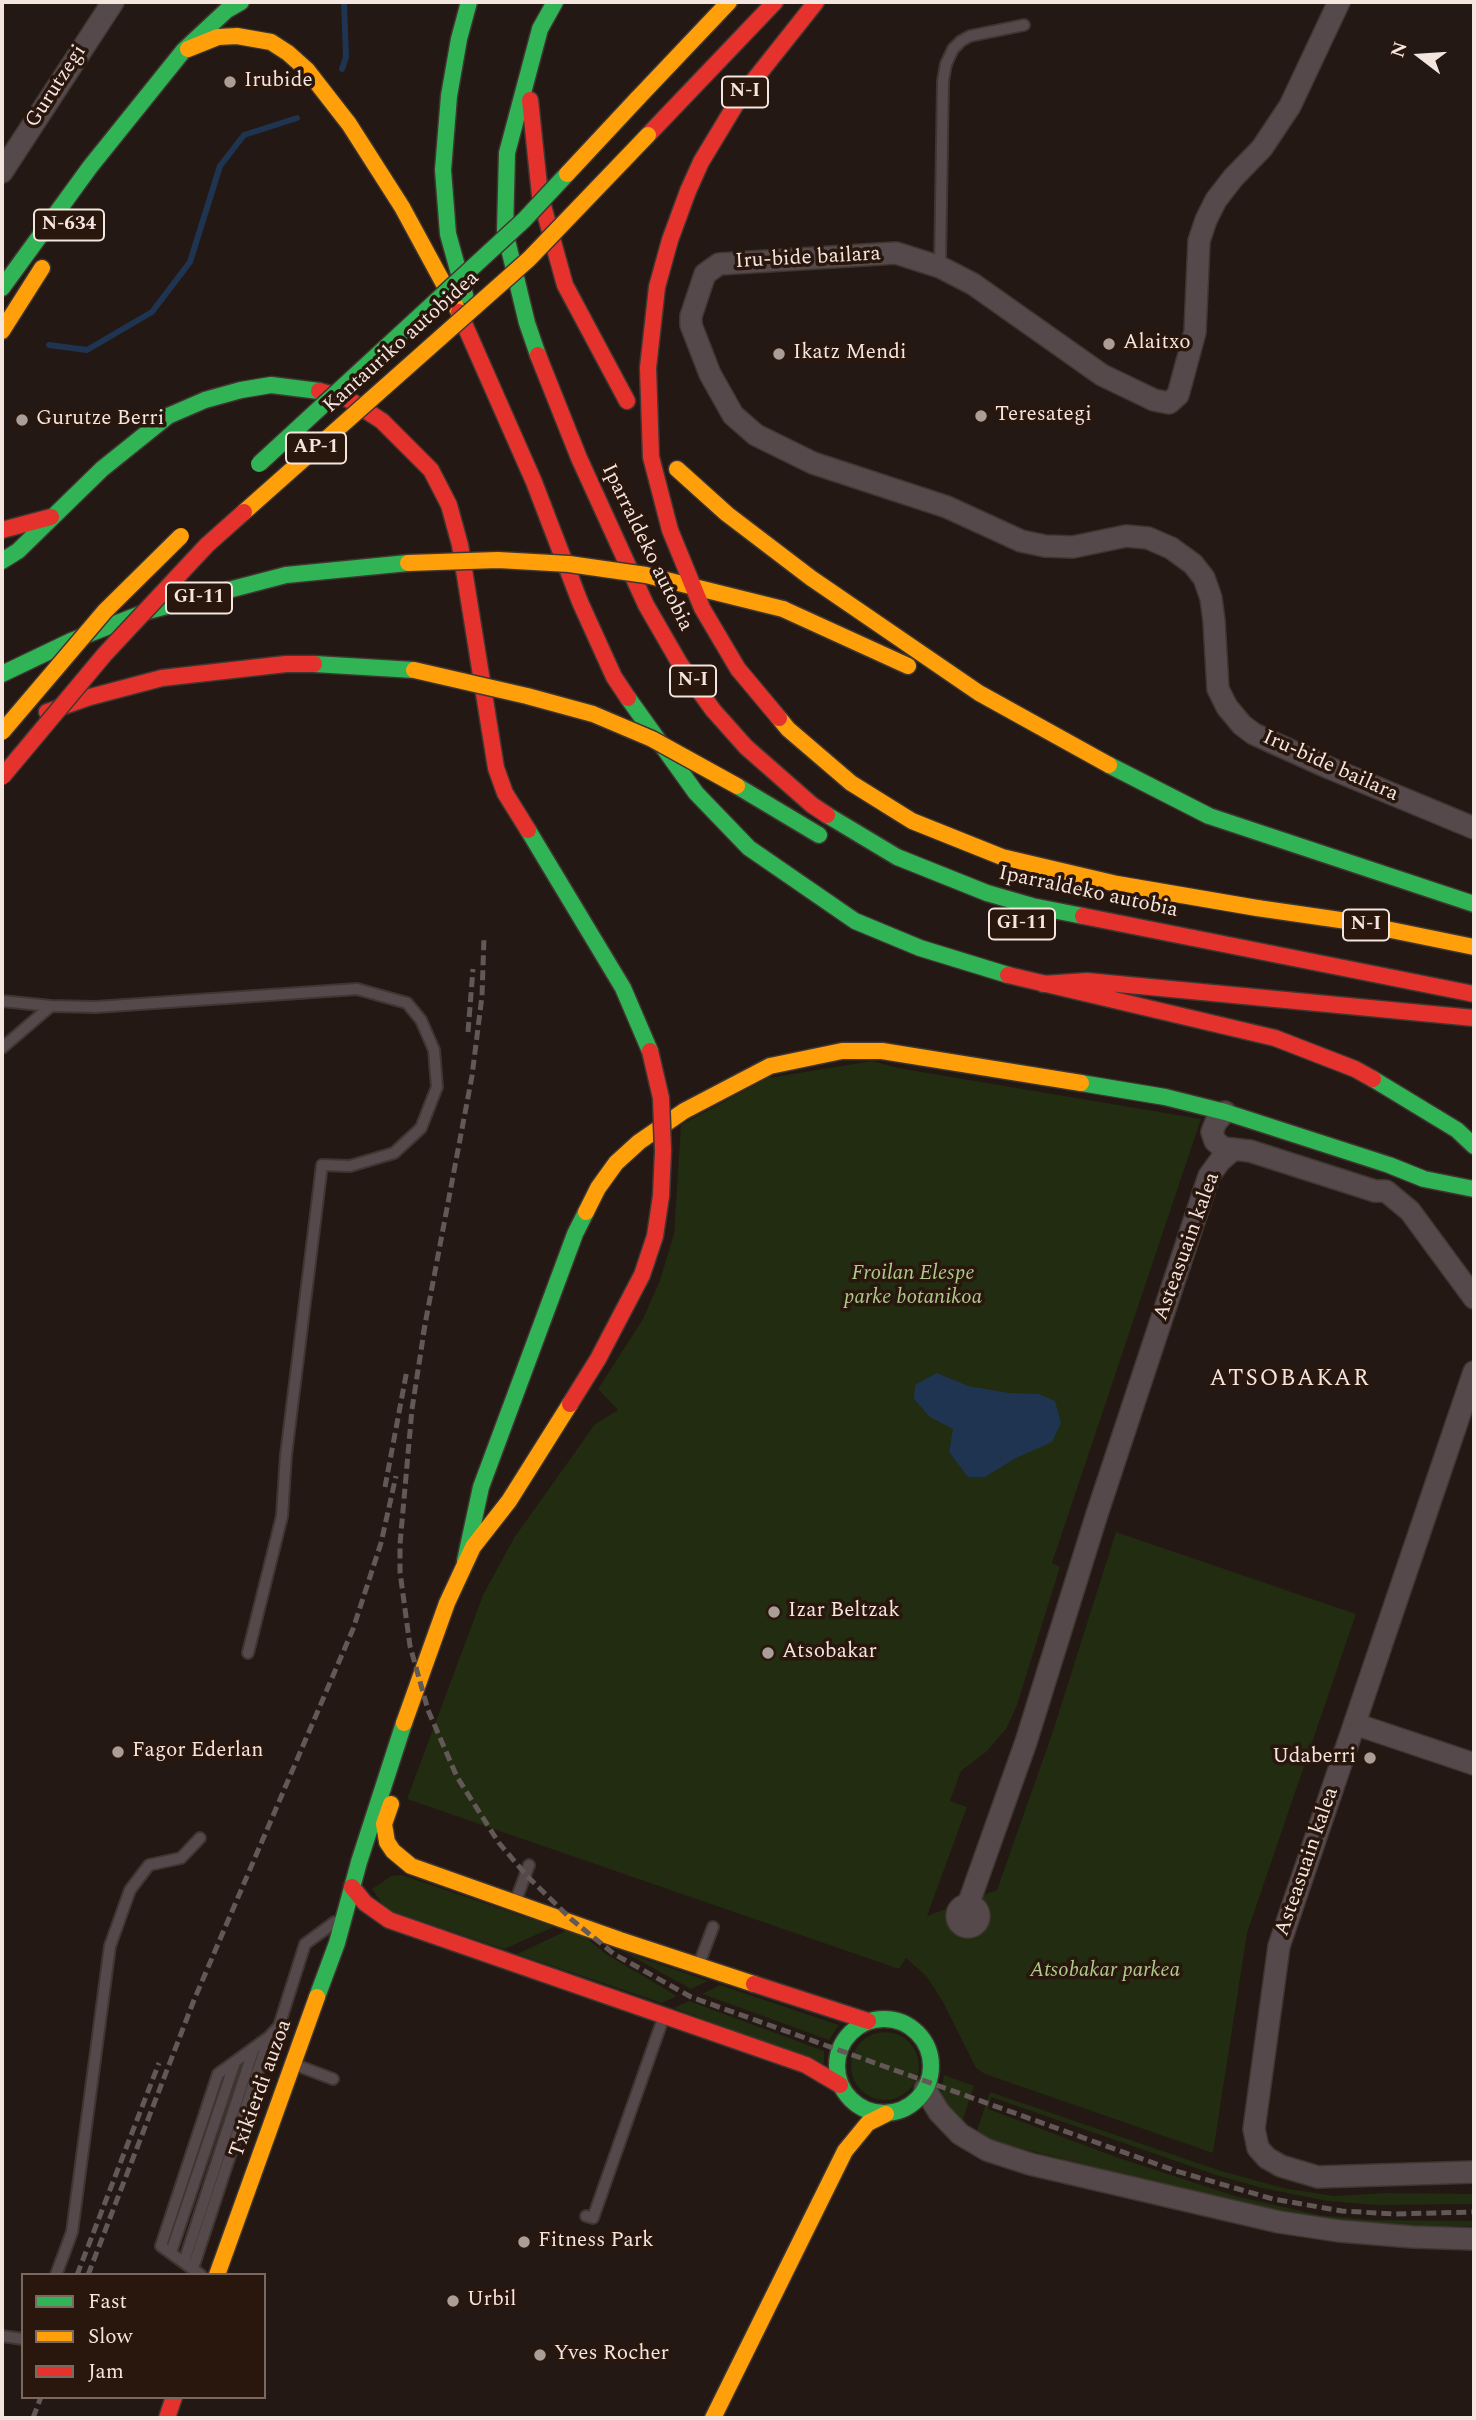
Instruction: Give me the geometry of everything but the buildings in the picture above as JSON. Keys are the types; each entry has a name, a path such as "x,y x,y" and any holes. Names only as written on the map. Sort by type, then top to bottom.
{"main road":[{"name":"N-634","path":"2,288 90,166 184,50 227,10 241,2"},
{"path":"469,2 459,39 446,120 443,170 446,212 460,281 517,425 534,482"},
{"name":"Iparraldeko autobia","path":"555,2 540,29 507,153 505,232 531,334 588,478 646,605 680,664 713,710 746,747 812,805 854,833 897,858 987,893 1032,906 1470,993"},
{"name":"Kantauriko autobidea","path":"242,480 524,220 729,2"},
{"name":"Kantauriko autobidea","path":"2,778 105,654 207,545 529,258 775,2"},
{"name":"N-I","path":"816,2 739,99 702,162 670,240 657,287 648,368 651,457 670,530 702,608 738,669 788,729 851,783 912,821 1002,857 1117,884 1347,921 1474,947"},
{"path":"184,50 218,37 237,36 271,43 288,53 307,70 349,124 402,207 452,296 534,482 580,602 614,677 696,793 749,848 855,921 920,948 1011,976 1275,1038 1354,1069 1392,1089 1457,1130 1474,1146"},
{"name":"N-634","path":"90,166 151,65"},
{"path":"529,96 540,195 565,285 627,401"},
{"name":"N-634","path":"79,209 106,167 132,116"},
{"name":"N-634","path":"24,230 107,121"},
{"name":"N-634","path":"2,331 52,253"},
{"path":"6,567 18,551 102,469 168,416 205,400 271,385 309,388 348,399 382,421 431,470 449,505 460,545 496,768 505,793 623,988 650,1051 661,1098 663,1151 661,1196 655,1236 642,1275 627,1307 598,1359 509,1501 484,1531 466,1561"},
{"path":"677,469 727,514 811,578 979,693"},
{"path":"2,530 55,516"},
{"path":"2,730 105,611 192,526"},
{"name":"GI-11","path":"2,674 71,641 148,611 286,575 408,563 498,560 569,564 646,575 783,610 916,669 979,693 1209,817 1474,904"},
{"path":"2,730 90,697 162,678 286,664 414,670 593,714 652,738 830,842"},
{"path":"1139,944 1337,965"},
{"path":"1043,984 1087,981 1469,1017"},
{"path":"466,1561 481,1487 587,1206 616,1163 639,1142 684,1111 771,1066 842,1051 882,1051 1165,1097 1226,1112 1390,1165 1424,1179 1474,1189"},
{"path":"509,1501 501,1524 463,1600 386,1816 384,1824 387,1842 411,1866 698,1966 868,2021"},
{"name":"Txikierdi auzoa","path":"218,2273 337,1943 343,1916 416,1687 447,1603 466,1561"},
{"path":"411,1866 382,1870 352,1887 365,1903 389,1920 806,2065 839,2085 857,2106 870,2112 886,2114"},
{"path":"713,2418 845,2151 868,2123 915,2102 925,2089 931,2074 930,2057 925,2042 914,2029 900,2021 884,2018 868,2021 854,2029 843,2040 837,2055 839,2085"},
{"path":"167,2418 173,2399"}],"street":[{"name":"Gurutzegi","path":"2,172 113,2"},
{"name":"Iru-bide bailara","path":"1339,2 1290,106 1262,148 1224,189 1206,220 1199,241 1195,332 1178,395 1169,402 1154,400 1102,375 973,284 940,267 896,253 719,264 705,274 691,316 691,326 710,373 733,415 755,435 801,458 947,507 1021,541 1045,546 1073,547 1126,536 1148,538 1171,548 1193,564 1204,578 1211,598 1214,621 1218,689 1227,707 1242,725 1327,767 1474,828"},
{"path":"1226,1112 1216,1122 1212,1132 1215,1142 1223,1148 1234,1149"},
{"name":"Asteasuain kalea","path":"968,1905 1026,1742 1097,1514 1209,1176 1220,1161 1234,1149 1250,1150 1375,1191 1386,1191 1410,1211 1474,1298"},
{"path":"1386,1191 1394,1176 1390,1165"},
{"name":"Asteasuain kalea","path":"1474,1372 1279,1946 1254,2129 1258,2148 1266,2158 1281,2166 1318,2177 1474,2172"},
{"path":"1355,1724 1474,1764"},
{"path":"925,2089 939,2112 960,2134 987,2150 1030,2164 1279,2221 1339,2231 1474,2239"}],"lane":[{"path":"940,267 943,80 946,64 953,49 970,36 1024,25"},
{"path":"2,1001 96,1007 357,989 407,1003 421,1020 434,1050 436,1087 421,1128 394,1153 350,1166 322,1165 286,1455 282,1516 248,1653"},
{"path":"2,1048 51,1006"},
{"path":"57,2273 72,2232 110,1946 130,1890 149,1866 181,1858 200,1838"},
{"path":"515,1902 529,1865"},
{"path":"192,2268 161,2245 218,2074 269,2037 279,2026 305,1944 343,1916"},
{"path":"698,1966 713,1927"},
{"path":"586,2216 593,2218 664,2015"},
{"path":"192,2268 269,2037"},
{"path":"192,2268 254,2048"},
{"path":"293,2064 333,2079"},
{"path":"2,2336 21,2339"}],"green space":[{"path":"872,1061 898,1068 1201,1119 1052,1563 1060,1567 1017,1705 1006,1729 986,1752 961,1771 950,1801 967,1807 927,1916 997,1890 1051,1737 1116,1532 1356,1614 1247,1933 1213,2153 985,2074 976,2068 943,2002 927,1977 906,1958 899,1969 407,1799 483,1595 514,1538 595,1424 618,1410 598,1389 643,1319 660,1280 674,1234 681,1125 768,1078"},
{"path":"402,1875 554,1927 504,1949 386,1909 372,1889 391,1876"},
{"path":"568,1930 583,1935 606,1954 677,1996 662,2003 517,1954"},
{"path":"624,1952 708,1981 691,1989"},
{"path":"720,1985 839,2025 829,2040 702,1994"},
{"path":"689,2001 824,2051 824,2064 674,2008"},
{"path":"885,2032 898,2035 909,2042 916,2053 919,2066 916,2079 909,2090 898,2097 885,2100 872,2097 861,2090 854,2079 851,2066 854,2053 861,2042 872,2035"},
{"path":"944,2075 974,2086 961,2125 945,2105 941,2093"},
{"path":"990,2092 1218,2170 1283,2188 1334,2196 1387,2193 1474,2194 1474,2204 1376,2205 1327,2201 1262,2188 1216,2175 991,2097 988,2109 1116,2157 1235,2196 1319,2215 1373,2220 1474,2221 1474,2226 1376,2226 1329,2221 1244,2204 1007,2145 976,2134"}],"water":[{"path":"937,1373 968,1386 1009,1393 1039,1394 1055,1401 1061,1423 1052,1442 1016,1458 985,1477 968,1477 949,1452 953,1429 930,1417 914,1399 915,1385"}],"waterway":[{"path":"342,69 346,57 344,2"},
{"path":"49,345 87,350 152,312 190,262 220,166 244,135 297,118"}],"railway":[{"path":"423,1335 472,1076 482,996 484,937"},
{"path":"468,1032 473,969"},
{"path":"425,1325 412,1409 400,1544 400,1572 410,1646 428,1710 457,1777 499,1843 527,1876 571,1919 614,1954 691,1997 1176,2171 1273,2199 1342,2211 1395,2214 1474,2212"},
{"path":"385,1487 407,1370"},
{"path":"89,2273 194,2000 353,1629 381,1543 396,1476"},
{"path":"78,2273 159,2063"},
{"path":"33,2418 40,2399"}],"traffic: fast":[{"path":"2,288 90,167 184,50 227,10 241,2"},
{"path":"465,295 448,234 443,170 449,96 469,2"},
{"path":"538,355 527,323 505,232 507,153 540,29 555,2"},
{"path":"259,464 524,220 567,174"},
{"path":"2,561 18,551 102,469 168,416 205,400 271,385 319,391"},
{"path":"2,674 71,641 148,611 286,575 408,563"},
{"path":"314,664 414,670"},
{"path":"628,698 696,793 749,848 855,921 920,948 1008,975"},
{"path":"1109,765 1209,816 1474,904"},
{"path":"737,786 819,835"},
{"path":"827,815 897,857 987,893 1032,906 1083,916"},
{"path":"528,830 623,988 650,1051"},
{"path":"1373,1079 1457,1130 1474,1146"},
{"path":"1081,1083 1165,1097 1225,1112 1389,1165 1424,1179 1474,1189"},
{"path":"465,1561 481,1487 575,1234 586,1212"},
{"path":"317,1997 337,1943 359,1862 404,1723"},
{"path":"884,2019 902,2022 917,2033 928,2048 931,2066 928,2084 917,2099 902,2110 884,2113 866,2110 851,2099 840,2084 837,2066 840,2048 851,2033 866,2022 884,2019"}],"traffic: slow":[{"path":"637,99 729,2"},
{"path":"188,49 218,37 237,36 271,42 307,70 349,124 402,207 459,312"},
{"path":"567,174 637,99"},
{"path":"244,512 529,259 648,135"},
{"path":"2,331 42,268"},
{"path":"677,469 727,514 811,578 979,693 1109,765"},
{"path":"2,732 105,611 181,536"},
{"path":"408,563 498,560 569,564 646,575 783,609"},
{"path":"783,609 908,666"},
{"path":"414,670 593,714 652,739 737,786"},
{"path":"779,718 788,729 851,783 912,821 1002,857 1117,884 1257,908"},
{"path":"1257,908 1347,921 1474,947"},
{"path":"586,1212 598,1188 616,1163 639,1142 684,1111 770,1066 842,1051 882,1051 1081,1083"},
{"path":"404,1723 447,1603 473,1547 509,1501 570,1404"},
{"path":"391,1804 384,1824 387,1842 393,1851 411,1866 754,1984"},
{"path":"218,2273 317,1997"},
{"path":"713,2418 845,2151 868,2123 886,2114"}],"traffic: jam":[{"path":"648,135 775,2"},
{"path":"688,191 701,162 739,99 816,2"},
{"path":"530,100 540,195 565,285 627,401"},
{"path":"688,191 657,287 648,368 651,457 670,530 702,608 738,669 779,718"},
{"path":"459,312 534,482 580,602 614,677 628,698"},
{"path":"538,355 579,458 646,605 680,664 713,710 746,747 827,815"},
{"path":"319,391 348,399 382,421 431,470 449,505 460,545 496,768 505,793 528,830"},
{"path":"2,777 105,654 207,545 244,512"},
{"path":"2,530 51,517"},
{"path":"47,712 90,697 162,678 286,664 314,664"},
{"path":"1083,916 1474,994"},
{"path":"1008,975 1275,1038 1355,1069 1373,1079"},
{"path":"1043,984 1087,981 1474,1018"},
{"path":"650,1051 661,1098 661,1196"},
{"path":"570,1404 598,1359 642,1275 655,1236 661,1196"},
{"path":"352,1887 365,1903 389,1920 806,2065 840,2085"},
{"path":"754,1984 868,2021"},
{"path":"167,2418 173,2399"}],"place":[{"name":"Irubide","path":"230,82"},
{"name":"Alaitxo","path":"1109,344"},
{"name":"Ikatz Mendi","path":"779,354"},
{"name":"Teresategi","path":"981,416"},
{"name":"Gurutze Berri","path":"22,420"},
{"name":"Izar Beltzak","path":"774,1612"},
{"name":"Atsobakar","path":"768,1653"},
{"name":"Fagor Ederlan","path":"118,1752"},
{"name":"Udaberri","path":"1370,1758"},
{"name":"Fitness Park","path":"524,2242"},
{"name":"Urbil","path":"453,2301"},
{"name":"Yves Rocher","path":"540,2355"}],"district":[{"name":"ATSOBAKAR","path":"1290,1380"}],"park label":[{"name":"Froilan Elespe parke botanikoa","path":"913,1287"},
{"name":"Atsobakar parkea","path":"1105,1972"}]}
